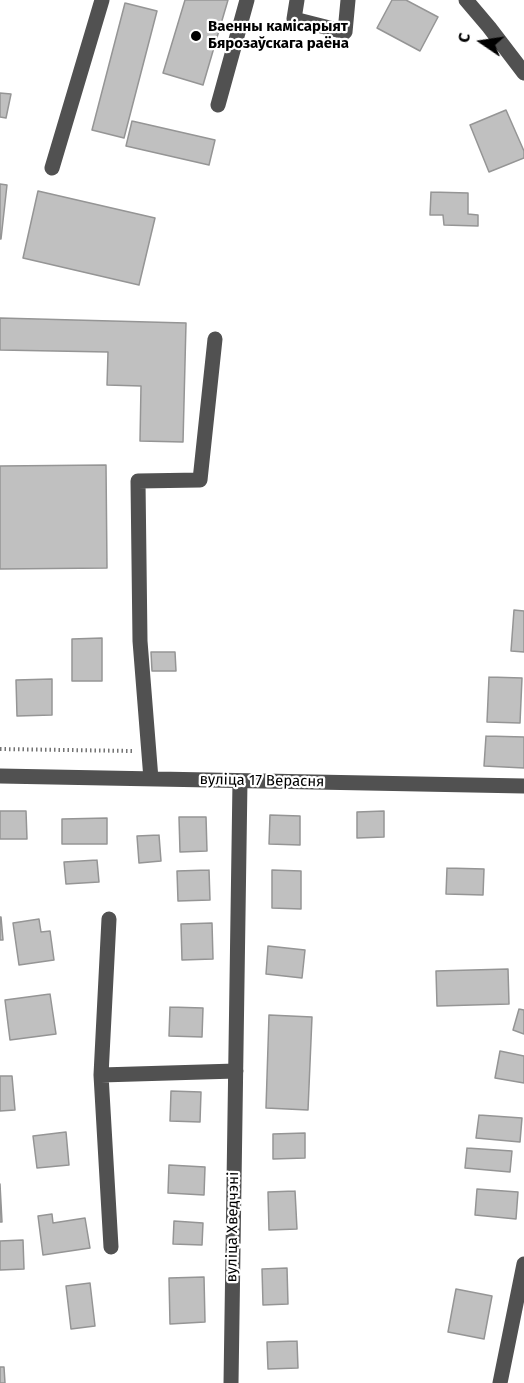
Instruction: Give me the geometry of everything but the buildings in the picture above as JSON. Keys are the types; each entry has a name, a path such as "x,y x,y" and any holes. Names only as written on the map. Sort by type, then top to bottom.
{"street":[{"path":"52,168 102,0"},
{"path":"218,105 247,0"},
{"path":"297,0 294,19 345,32 348,0"},
{"path":"466,0 524,72"},
{"path":"151,779 140,640 138,481 200,480 215,339"},
{"name":"вуліца 17 Верасня","path":"0,776 524,786"},
{"name":"вуліца Хведчэні","path":"231,1383 240,781"},
{"path":"109,919 100,1075 111,1247"},
{"path":"100,1075 236,1071"},
{"path":"500,1383 524,1264"}],"path":[{"path":"0,749 148,751"}],"place":[{"name":"Ваенны камісарыят Бярозаўскага раёна","path":"196,36"}]}
